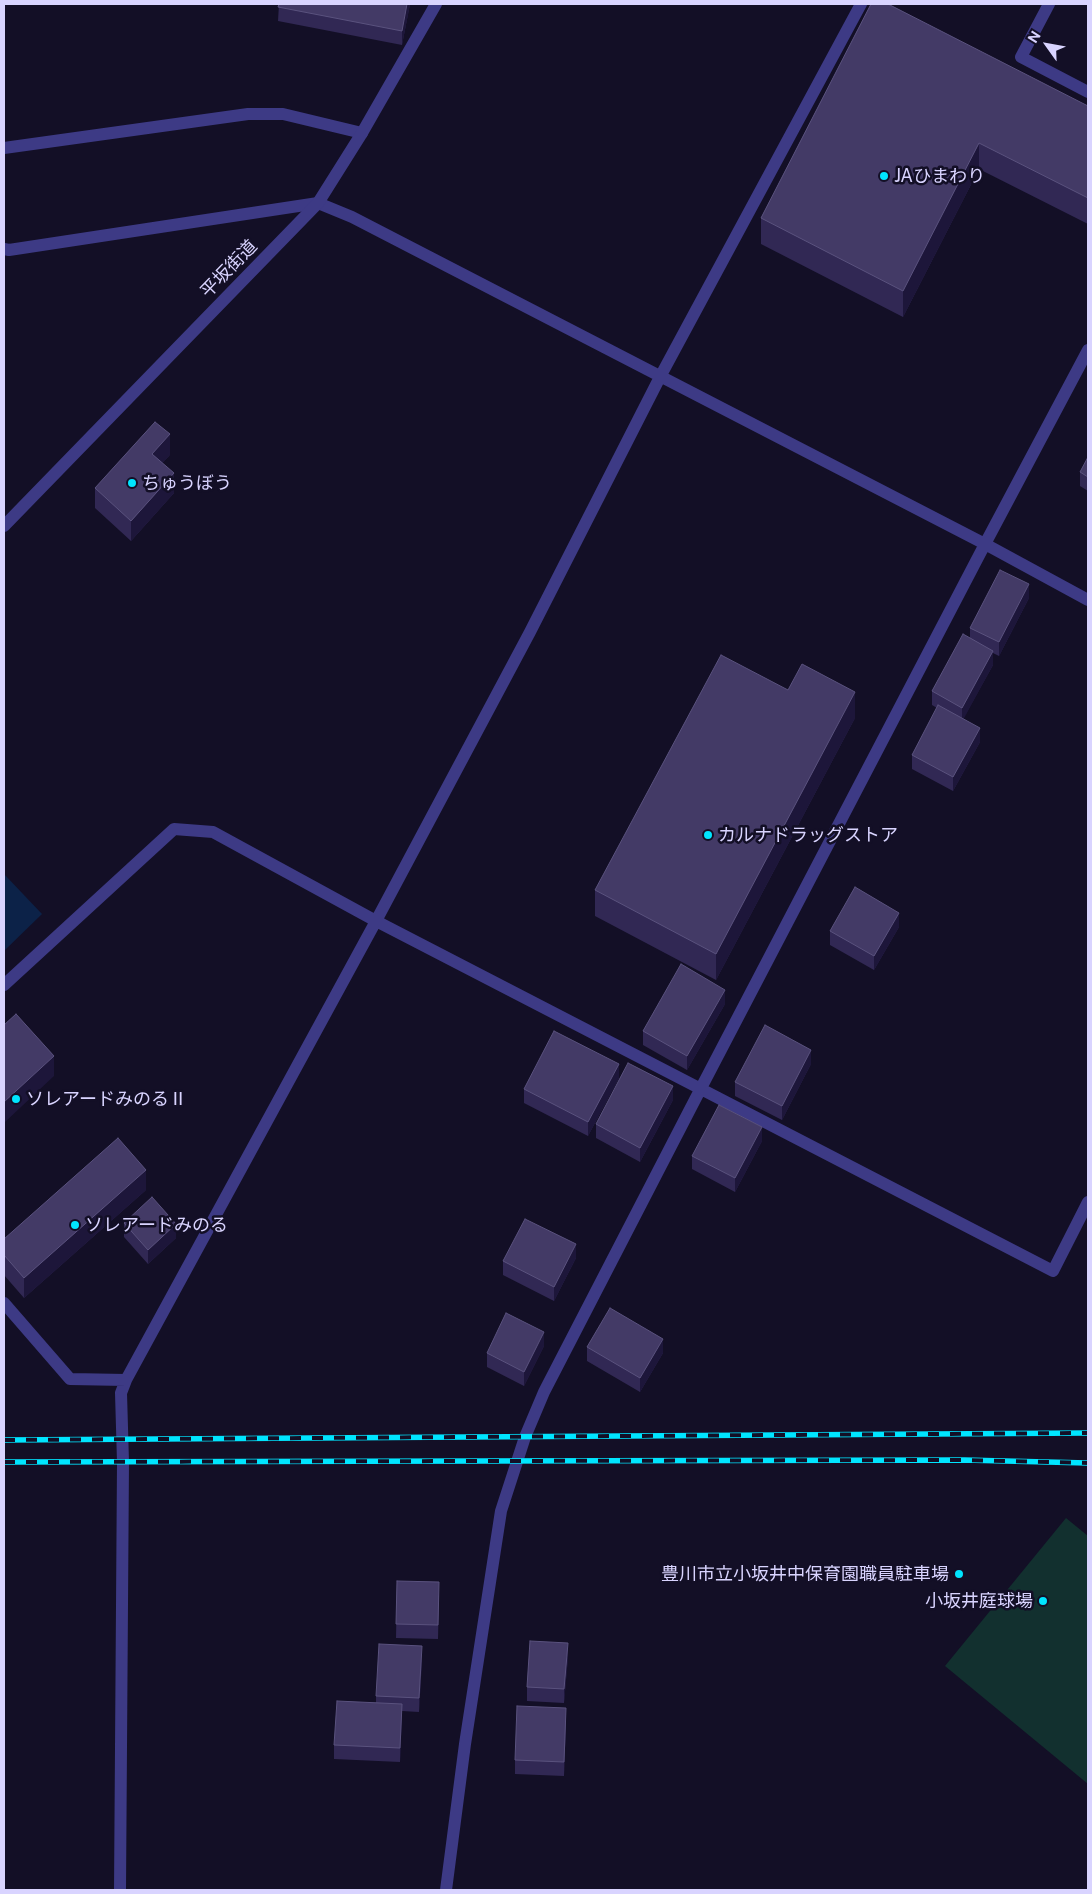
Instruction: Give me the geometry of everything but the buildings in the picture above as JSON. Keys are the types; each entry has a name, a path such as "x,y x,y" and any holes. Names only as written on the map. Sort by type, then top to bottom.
{"street":[{"name":"平坂街道","path":"4,526 318,203 362,133 436,4"},
{"path":"120,1890 121,1393 126,1380 376,921 530,632 660,377 861,4"},
{"path":"1049,4 1022,56 1088,92"},
{"path":"4,148 248,114 283,114 362,133"},
{"path":"4,249 9,250 318,203 352,217 985,544 1088,600"},
{"path":"446,1890 465,1744 500,1520 525,1437 544,1392 700,1090 1088,350"},
{"path":"4,986 174,829 213,832 376,921 1053,1271 1088,1202"},
{"path":"4,1303 70,1379 126,1380"}],"green space":[{"name":"小坂井庭球場","path":"1066,1518 1088,1536 1088,1784 945,1666"}],"water":[{"path":"4,874 42,914 4,951"}],"railway":[{"path":"4,1440 1088,1433"},
{"path":"4,1462 964,1460 1088,1463"}],"place":[{"name":"JAひまわり","path":"884,176"},
{"name":"ちゅうぼう","path":"132,483"},
{"name":"カルナドラッグストア","path":"708,835"},
{"name":"ソレアードみのるⅡ","path":"16,1099"},
{"name":"ソレアードみのる","path":"75,1225"},
{"name":"豊川市立小坂井中保育園職員駐車場","path":"959,1574"},
{"name":"小坂井庭球場","path":"1043,1601"}]}
